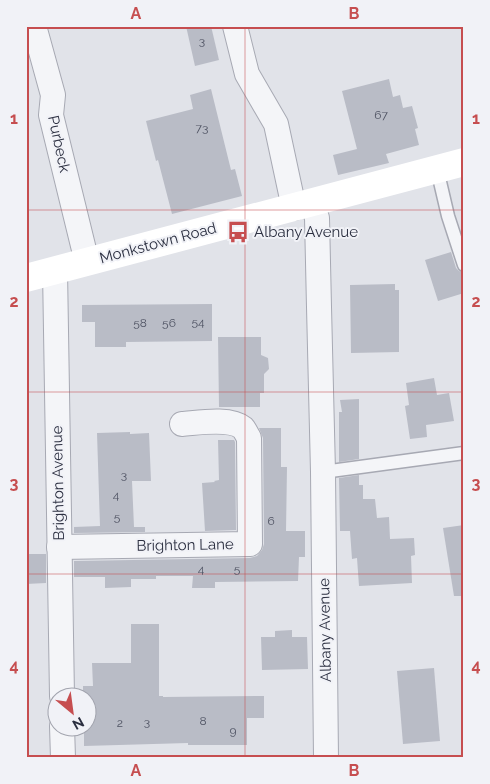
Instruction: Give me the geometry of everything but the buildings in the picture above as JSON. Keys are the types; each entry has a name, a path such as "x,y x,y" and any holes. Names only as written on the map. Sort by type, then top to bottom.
{"main road":[{"name":"Monkstown Road","path":"26,278 464,162"}],"street":[{"name":"Purbeck","path":"34,26 53,94 51,115 87,262"},
{"name":"Albany Avenue","path":"235,26 247,74 276,124 303,205 317,218 323,472 326,758"},
{"name":"Brighton Avenue","path":"55,270 62,686"},
{"name":"Brighton Lane","path":"59,547 250,544 249,438 243,428 234,423 182,424"},
{"path":"62,736 63,758"}],"lane":[{"path":"437,169 448,216 464,265"},
{"path":"323,472 464,453"}],"place":[{"name":"Albany Avenue","path":"238,232"}]}
